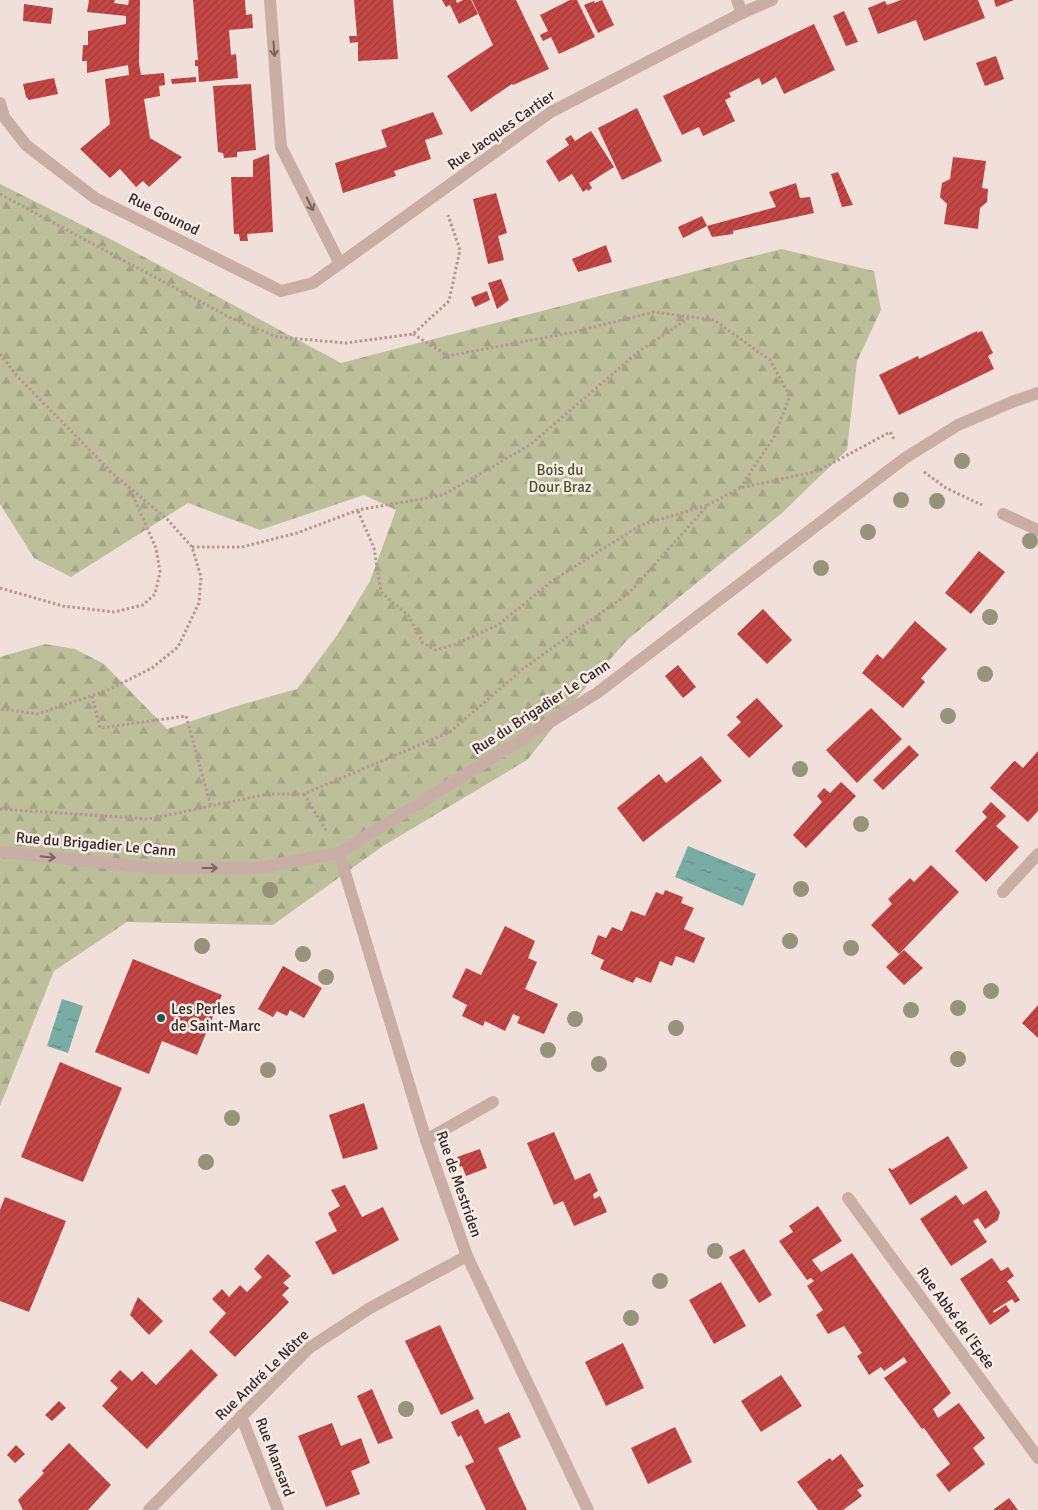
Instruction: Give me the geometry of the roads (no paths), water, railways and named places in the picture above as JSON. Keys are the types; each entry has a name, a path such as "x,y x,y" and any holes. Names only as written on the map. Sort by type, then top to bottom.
{"street":[{"path":"270,0 281,146 340,264"},
{"path":"737,0 742,13"},
{"name":"Rue Jacques Cartier","path":"340,264 551,112 742,13 772,0"},
{"name":"Rue Gounod","path":"0,104 4,117 26,145 95,198 281,291 313,283 340,264"},
{"name":"Rue du Brigadier Le Cann","path":"0,852 154,868 258,868 339,853 597,693 905,458 958,425 1012,402 1038,394"},
{"path":"1003,514 1038,530"},
{"name":"Rue de Mestriden","path":"339,853 426,1140 466,1256 588,1510"},
{"path":"1003,892 1038,854"},
{"path":"426,1140 493,1102"},
{"name":"Rue Abbé de l'Epée","path":"848,1198 1038,1458"},
{"name":"Rue André Le Nôtre","path":"149,1510 309,1348 370,1308 466,1256"},
{"name":"Rue Mansard","path":"241,1416 278,1510"}],"water":[{"path":"688,846 756,874 743,906 675,877"},
{"path":"62,999 83,1006 68,1053 47,1046"}],"place":[{"name":"Les Perles de Saint-Marc","path":"161,1018"}],"park label":[{"name":"Bois du Dour Braz","path":"560,478"}]}
